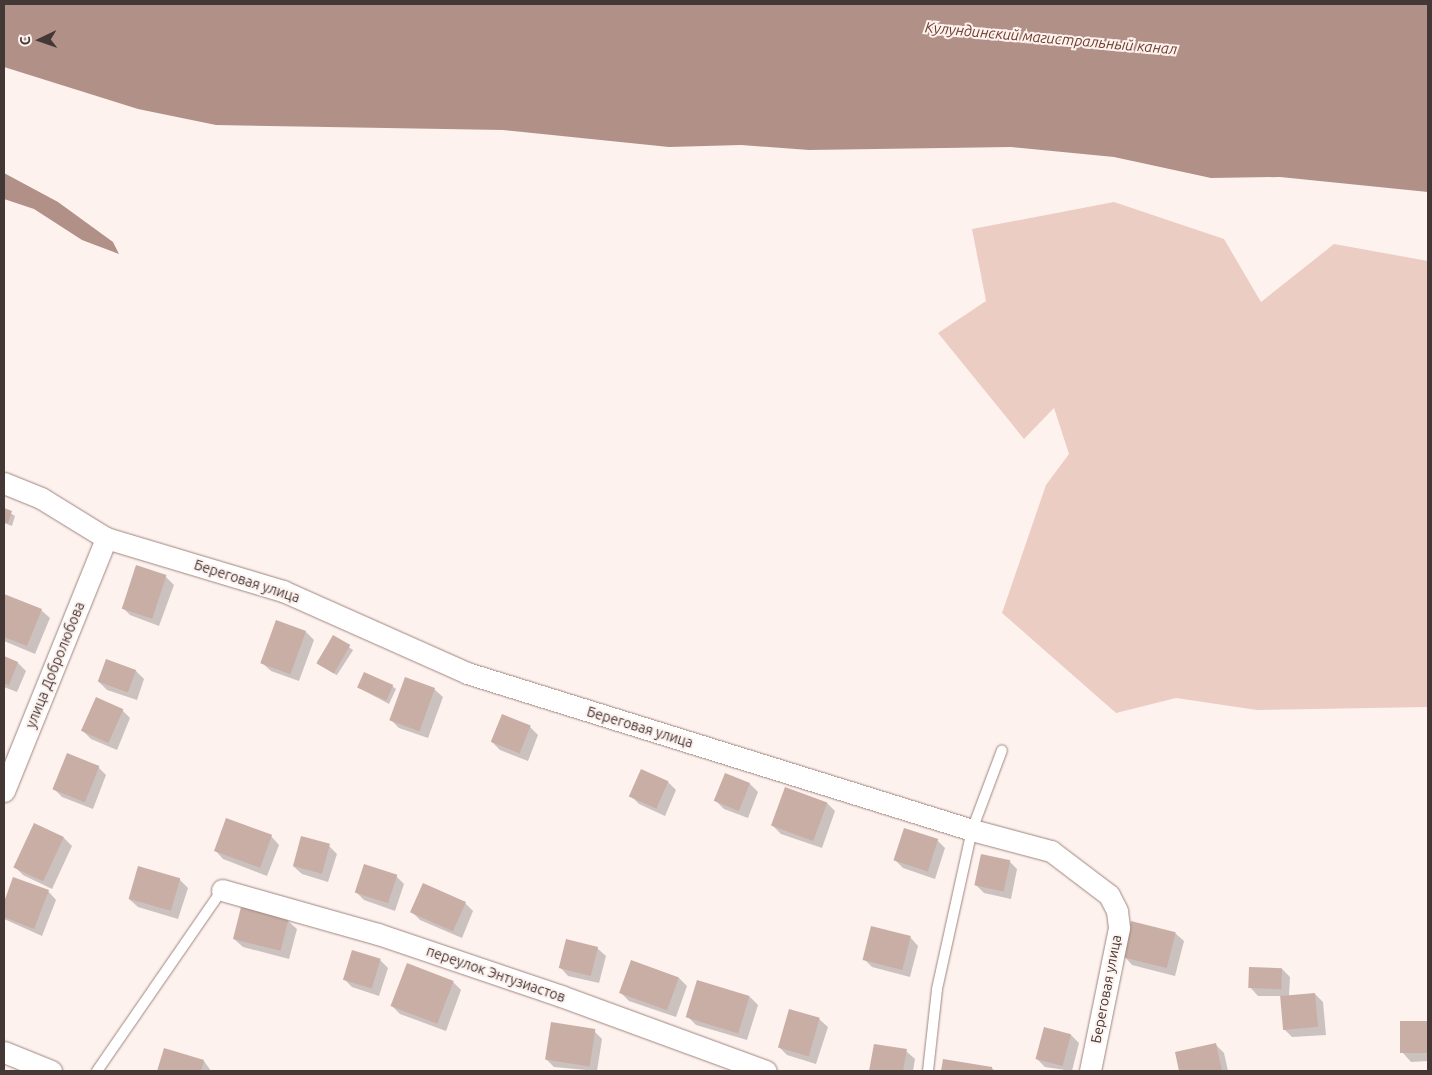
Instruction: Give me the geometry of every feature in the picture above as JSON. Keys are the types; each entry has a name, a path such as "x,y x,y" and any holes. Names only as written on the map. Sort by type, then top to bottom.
{"street":[{"name":"Береговая улица","path":"4,483 41,498 106,538 283,591 467,673 972,830 1051,851 1109,895 1117,911 1119,928 1090,1071"},
{"name":"улица Добролюбова","path":"4,791 106,538"},
{"name":"переулок Энтузиастов","path":"222,890 378,934 561,996 766,1071"},
{"path":"4,1052 51,1071"}],"lane":[{"path":"928,1071 937,989 972,830 1002,750"},
{"path":"97,1071 222,890"}],"shaded area":[{"path":"1114,202 1224,239 1261,302 1334,244 1428,261 1428,707 1257,710 1176,698 1116,713 1002,613 1046,485 1069,454 1054,408 1024,439 938,333 986,301 972,229"}],"water":[{"name":"Кулундинский магистральный канал","path":"4,4 1428,4 1428,192 1280,177 1211,178 1114,157 1011,147 809,150 741,145 669,147 503,130 216,125 138,109 4,67"},
{"path":"4,173 58,202 113,242 119,254 82,240 34,209 4,199"}],"building":[{"path":"4,508 12,511 8,523 4,522"},
{"path":"136,565 166,575 152,619 122,609"},
{"path":"4,594 42,609 27,646 4,637"},
{"path":"276,620 306,631 290,674 260,663"},
{"path":"333,635 350,645 334,674 316,664"},
{"path":"4,656 18,662 9,685 4,683"},
{"path":"106,659 136,670 128,692 98,682"},
{"path":"364,672 393,685 386,701 357,688"},
{"path":"405,677 435,688 419,731 389,720"},
{"path":"96,697 123,709 108,743 81,731"},
{"path":"502,714 531,726 520,753 491,742"},
{"path":"67,753 99,766 85,802 52,789"},
{"path":"641,769 668,781 656,809 629,796"},
{"path":"725,773 750,783 739,811 714,801"},
{"path":"785,787 827,802 813,841 771,826"},
{"path":"226,818 272,835 260,868 214,851"},
{"path":"34,823 64,837 43,881 13,867"},
{"path":"904,828 938,839 928,871 893,860"},
{"path":"301,836 330,844 322,874 293,866"},
{"path":"981,854 1010,860 1004,892 974,885"},
{"path":"364,864 397,875 388,903 355,893"},
{"path":"138,866 180,878 171,911 129,899"},
{"path":"13,877 49,890 34,929 4,917 4,902"},
{"path":"423,883 466,902 453,931 410,912"},
{"path":"241,907 289,919 281,951 233,939"},
{"path":"1131,921 1176,932 1167,968 1122,957"},
{"path":"871,926 911,936 902,970 863,960"},
{"path":"566,939 598,947 591,976 559,968"},
{"path":"352,950 381,959 372,988 343,980"},
{"path":"631,960 679,977 667,1010 619,993"},
{"path":"407,963 454,981 437,1024 391,1006"},
{"path":"1249,967 1282,968 1281,989 1248,988"},
{"path":"697,980 750,996 738,1033 686,1017"},
{"path":"1315,993 1318,1027 1283,1030 1280,996"},
{"path":"789,1009 820,1018 809,1056 778,1047"},
{"path":"1400,1021 1428,1021 1428,1053 1400,1053"},
{"path":"551,1022 595,1029 590,1067 545,1060"},
{"path":"1044,1027 1071,1034 1063,1066 1035,1059"},
{"path":"1216,1043 1222,1071 1179,1071 1175,1052"},
{"path":"874,1044 907,1049 903,1071 869,1071"},
{"path":"164,1048 204,1060 201,1071 157,1071"},
{"path":"943,1059 992,1067 992,1071 941,1071"}]}
